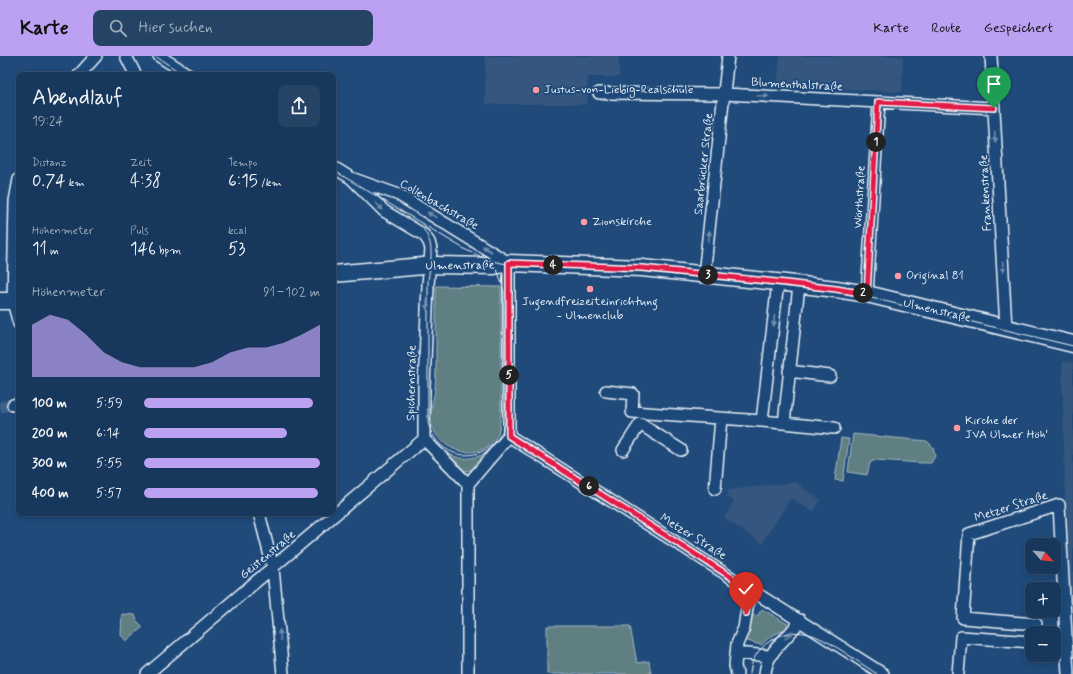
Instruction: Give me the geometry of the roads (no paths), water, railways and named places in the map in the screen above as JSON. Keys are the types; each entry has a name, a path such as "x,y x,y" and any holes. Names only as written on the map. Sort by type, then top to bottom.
{"main road":[{"name":"Ulmenstraße","path":"336,274 429,266 494,266 509,263 642,268 799,284 867,294 1073,344"}],"street":[{"path":"82,72 96,56"},
{"path":"126,56 134,72"},
{"path":"131,56 134,72"},
{"path":"159,56 184,72"},
{"name":"Saarbrücker Straße","path":"704,275 728,56"},
{"name":"Frankenstraße","path":"991,56 1006,328"},
{"name":"Blumenthalstraße","path":"599,93 724,94 994,108"},
{"name":"Wörthstraße","path":"867,294 878,102"},
{"name":"Collenbachstraße","path":"336,169 351,178 399,195 509,263"},
{"name":"Collenbachstraße","path":"351,178 384,211 424,235 428,239 431,249 429,266"},
{"path":"16,196 11,301 16,315"},
{"path":"468,674 468,484 509,436 509,263"},
{"name":"Spichernstraße","path":"424,439 424,387 429,266"},
{"path":"762,421 778,282"},
{"path":"784,423 799,284"},
{"path":"789,371 830,376"},
{"path":"606,391 633,394 632,412 762,421 834,428"},
{"path":"623,450 647,413"},
{"path":"715,489 721,418"},
{"path":"640,424 681,450"},
{"name":"Metzer Straße","path":"509,436 883,674"},
{"path":"424,439 468,484"},
{"name":"Geistenstraße","path":"336,514 424,439"},
{"name":"Metzer Straße","path":"1036,626 1036,624 963,618 969,534 1059,505 1068,674"},
{"path":"260,516 273,568 283,674"},
{"name":"Geistenstraße","path":"147,674 334,516"},
{"path":"737,674 735,666 737,644 744,628 750,589"},
{"path":"765,674 765,666 769,656 796,628 800,620"},
{"path":"958,674 961,637 1025,642"},
{"path":"736,653 769,656"}],"tunnel":[{"path":"0,407 13,405"}],"tram line":[{"path":"155,56 179,72"},
{"path":"336,172 466,250 491,261 518,266 602,268 646,271 845,292 1073,346"},
{"path":"420,225 429,239 431,246 428,283 428,422 434,436 442,446 453,453 465,455 478,453 489,447 498,438 505,424 504,291 498,272 489,261"},
{"path":"750,674 754,660 759,651 766,644 780,636 798,632 824,640 877,674"}],"place":[{"name":"Justus-von-Liebig-Realschule","path":"536,90"},
{"name":"Zionskirche","path":"584,222"},
{"name":"Original 81","path":"898,276"},
{"name":"Jugendfreizeiteinrichtung - Ulmenclub","path":"590,289"},
{"name":"Kirche der JVA Ulmer Höh'","path":"957,428"}]}
